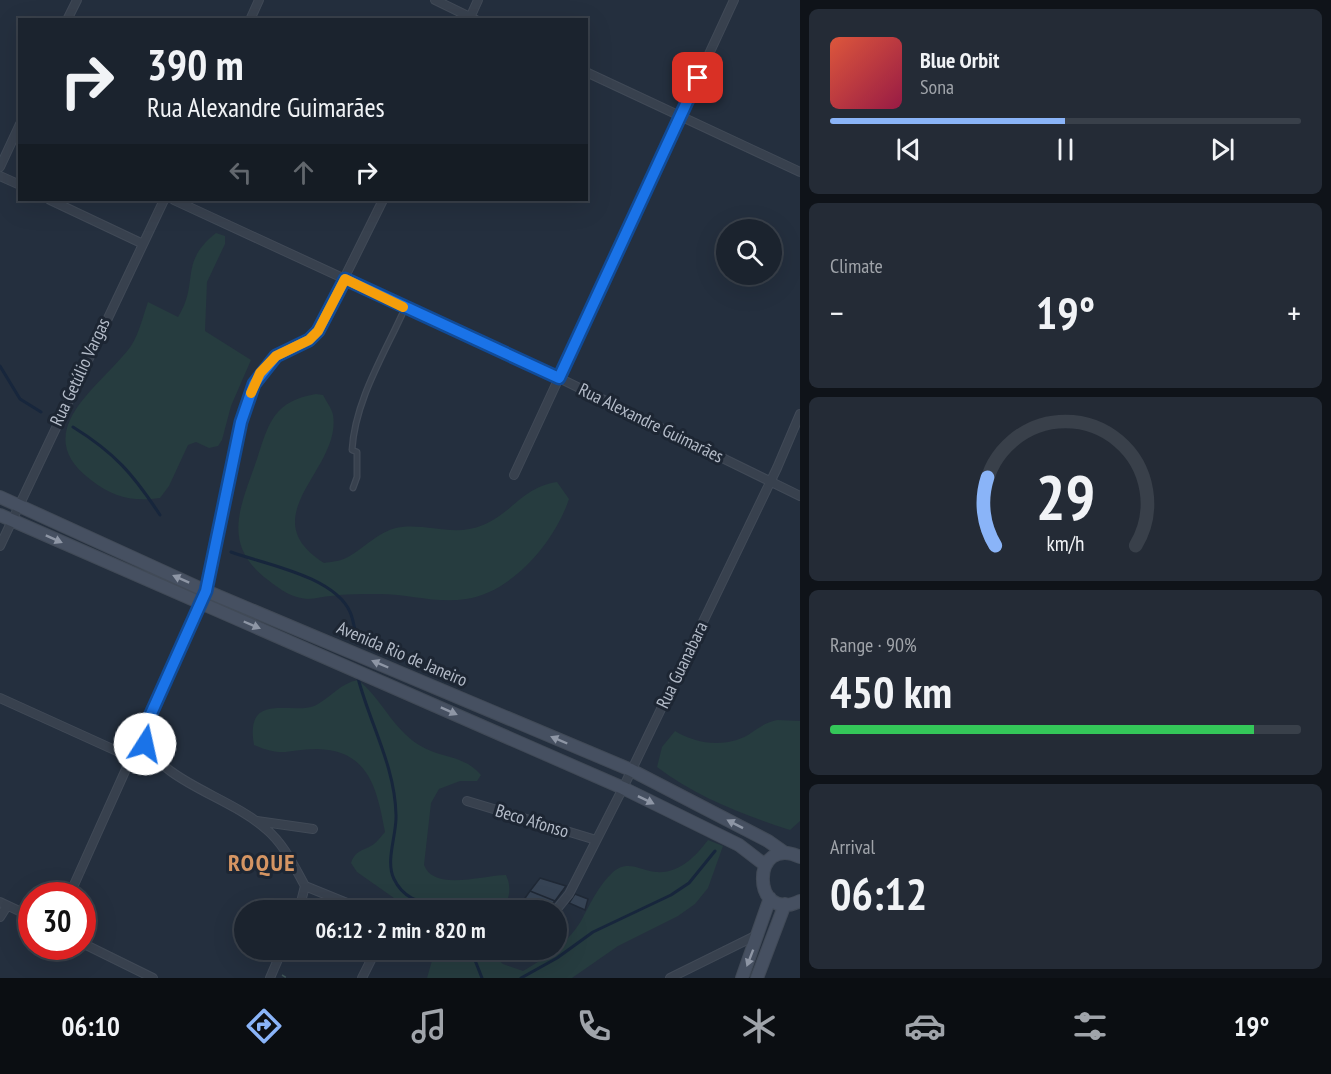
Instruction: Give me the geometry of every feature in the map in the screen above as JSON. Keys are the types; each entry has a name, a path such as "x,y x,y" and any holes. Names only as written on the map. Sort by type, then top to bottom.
{"main road":[{"name":"Avenida Rio de Janeiro","path":"0,497 206,591 631,770 785,853 800,857"},
{"name":"Avenida Rio de Janeiro","path":"5,517 623,788 739,845 765,865"},
{"path":"785,853 772,858 765,865 761,880 770,898 785,904 800,901"},
{"path":"742,978 770,898"},
{"path":"757,978 785,904"}],"street":[{"path":"68,18 76,0"},
{"path":"250,18 259,0"},
{"path":"435,0 470,18"},
{"path":"472,18 478,0"},
{"path":"514,475 734,0"},
{"path":"588,73 800,172"},
{"path":"0,167 18,128"},
{"path":"0,176 18,184"},
{"path":"52,201 141,243"},
{"name":"Rua Getúlio Vargas","path":"0,546 5,517 17,505 141,243 163,201"},
{"name":"Rua Alexandre Guimarães","path":"176,201 559,378 800,496"},
{"path":"75,882 206,591 241,422 254,384 276,356 309,340 318,331 382,201"},
{"name":"Rua Guanabara","path":"565,900 623,788 770,482 800,414"},
{"path":"0,698 130,757"},
{"path":"141,736 151,754 166,768 257,821 282,847 305,886 339,900"},
{"name":"Beco Afonso","path":"467,801 596,840"},
{"path":"257,821 313,829"},
{"path":"302,900 305,886"},
{"path":"0,917 4,904 18,910"},
{"path":"670,978 759,934"},
{"path":"96,950 153,978"},
{"path":"270,978 278,960"},
{"path":"362,978 371,960"}],"lane":[{"path":"353,488 357,477 357,452 352,450 354,429 372,380 405,308"}],"green space":[{"path":"216,233 225,236 225,244 207,282 205,331 251,360 231,406 222,440 218,446 209,448 196,442 188,445 169,486 160,498 132,499 107,491 91,480 73,462 66,444 67,427 88,393 131,346 148,302 178,317 188,293 197,254"},
{"path":"316,394 323,395 333,415 332,435 325,454 304,492 297,510 295,528 304,545 324,563 346,558 386,531 402,527 462,530 483,525 503,514 535,489 557,482 569,499 554,531 543,547 516,575 500,586 466,599 444,600 376,594 308,599 287,593 253,566 244,553 239,538 238,524 245,493 265,434 275,415 291,402"},
{"path":"358,680 401,730 419,745 435,753 467,763 481,775 477,781 460,781 439,789 431,803 424,865 429,873 448,880 506,875 509,884 507,900 397,900 357,872 351,863 358,853 374,844 385,832 374,787 359,764 335,751 317,749 279,752 254,745 253,727 257,717 264,711 274,708 309,707 318,704"},
{"path":"777,720 800,721 800,821 790,830 704,796 657,767 662,747 675,731 692,739 711,743 730,742"},
{"path":"708,840 723,846 708,888 695,904 678,916 618,946 572,978 427,978 432,960 498,960 523,971 541,960 567,960 567,938 576,929 599,889 613,872 629,866 664,872 686,863"}],"building":[{"path":"540,878 566,886 556,900 530,891"},
{"path":"530,891 552,900 524,900"},
{"path":"575,894 588,899 585,910 569,903"}],"waterway":[{"path":"0,366 20,399 41,412"},
{"path":"73,427 101,446 122,465 160,515"},
{"path":"231,552 297,573 329,589 342,600 350,612 356,634"},
{"path":"358,678 387,762 395,797 396,822 391,856 392,872 399,887 416,900"},
{"path":"521,978 557,958 593,932 671,895 689,883 715,851"},
{"path":"475,960 482,978"}],"slow traffic":[{"path":"251,393 260,373 276,356 304,343 318,331 345,279 403,307"}],"district":[{"name":"ROQUE","path":"262,863"}],"route":[{"path":"145,744 141,736 206,591 241,422 260,373 276,356 304,343 318,331 345,279 559,378 698,78"}]}
